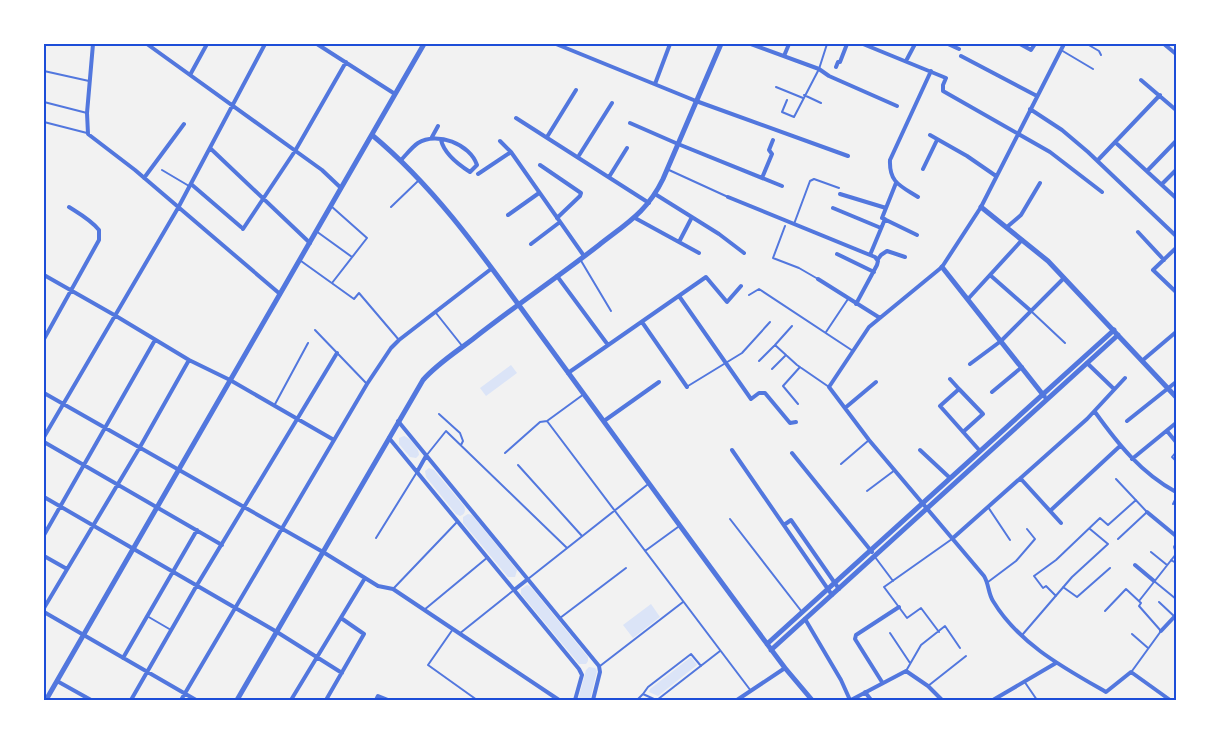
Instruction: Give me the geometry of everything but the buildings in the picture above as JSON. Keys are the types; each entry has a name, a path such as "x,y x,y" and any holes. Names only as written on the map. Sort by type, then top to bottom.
{"street":[{"path":"93,44 87,113 88,134 144,178 280,294"},
{"path":"147,44 322,170 341,188"},
{"path":"190,75 207,44"},
{"path":"44,437 178,208 265,44"},
{"path":"317,44 395,94"},
{"path":"46,700 424,44"},
{"path":"556,44 696,101 848,156"},
{"path":"655,84 670,44"},
{"path":"237,700 398,421 427,376 518,304 635,218 656,194 721,44"},
{"path":"751,44 819,68 829,76 897,106"},
{"path":"784,56 789,44"},
{"path":"836,67 847,44"},
{"path":"863,44 946,78 943,91 1050,152 1102,192"},
{"path":"906,61 915,44"},
{"path":"948,44 959,49"},
{"path":"1020,44 1031,50 1035,44"},
{"path":"1064,44 980,207 942,267 869,327 829,387 869,440 954,538 988,582 988,588 993,601 1021,636 1056,663 1106,692 1131,672 1170,700"},
{"path":"1164,44 1176,54"},
{"path":"961,56 1038,96"},
{"path":"190,185 242,228 295,151 346,62"},
{"path":"918,197 896,183 889,172 890,160 931,71"},
{"path":"1141,80 1176,110"},
{"path":"547,137 576,90"},
{"path":"1098,160 1160,95"},
{"path":"578,157 612,103"},
{"path":"1030,109 1062,130 1098,160 1175,235"},
{"path":"516,118 649,202"},
{"path":"630,123 782,186"},
{"path":"144,178 184,124"},
{"path":"401,160 417,144 432,137 438,126"},
{"path":"372,135 401,160 419,179 491,269 771,650 812,700"},
{"path":"930,135 967,156 996,176"},
{"path":"432,137 450,140 465,149 474,156 477,165 470,172 461,166 442,146 441,140"},
{"path":"762,178 772,154 769,150 773,140"},
{"path":"923,169 937,140"},
{"path":"500,141 511,152 560,222 582,258"},
{"path":"1147,171 1176,141"},
{"path":"1115,142 1176,198"},
{"path":"210,148 310,243"},
{"path":"609,177 627,148"},
{"path":"478,174 511,152"},
{"path":"540,165 581,193 556,218"},
{"path":"1162,184 1176,170"},
{"path":"870,255 882,228 886,208 896,183"},
{"path":"1007,227 1021,215 1040,183"},
{"path":"508,215 539,193"},
{"path":"656,194 744,253"},
{"path":"840,194 886,208"},
{"path":"728,197 878,259"},
{"path":"44,339 96,246 100,230 90,220 69,207"},
{"path":"980,207 1048,261 1176,397"},
{"path":"833,208 882,228"},
{"path":"679,242 692,217"},
{"path":"635,218 699,253"},
{"path":"884,218 917,234"},
{"path":"531,244 560,222"},
{"path":"1138,232 1164,260"},
{"path":"968,299 1022,240"},
{"path":"1176,248 1153,270 1176,292"},
{"path":"856,304 874,272 881,254 887,251 905,257"},
{"path":"837,254 874,272"},
{"path":"942,267 1043,394 1046,401"},
{"path":"181,700 367,384 391,348 491,269"},
{"path":"44,275 189,360 230,380 334,440"},
{"path":"990,275 1031,311"},
{"path":"557,276 608,345"},
{"path":"568,373 706,277 727,302 741,286"},
{"path":"970,364 1001,341 1064,278"},
{"path":"818,279 880,318"},
{"path":"679,296 751,399 759,393 765,393 790,423 796,422"},
{"path":"642,322 687,386"},
{"path":"767,644 1114,330"},
{"path":"1143,360 1176,332"},
{"path":"771,650 1118,335"},
{"path":"44,535 155,340"},
{"path":"131,700 337,353"},
{"path":"44,608 140,447 189,360"},
{"path":"1087,363 1114,389"},
{"path":"992,392 1022,367"},
{"path":"954,538 1095,412 1125,378"},
{"path":"950,379 983,414 964,432"},
{"path":"604,421 659,382"},
{"path":"845,408 876,382"},
{"path":"1127,421 1176,382"},
{"path":"959,389 940,406 980,450"},
{"path":"44,393 282,528 378,586 393,589 559,700"},
{"path":"1095,412 1132,459 1165,486 1176,492"},
{"path":"398,421 600,666 593,700"},
{"path":"1132,459 1176,423"},
{"path":"1167,431 1176,442"},
{"path":"389,438 581,671 582,676 575,700"},
{"path":"44,442 222,545"},
{"path":"1050,511 1120,446"},
{"path":"732,450 832,595"},
{"path":"920,450 950,478"},
{"path":"792,453 874,556"},
{"path":"417,472 426,456"},
{"path":"1022,479 1061,523"},
{"path":"44,497 198,585 277,632 342,674"},
{"path":"1147,512 1176,536"},
{"path":"784,525 791,520 839,588"},
{"path":"123,658 196,530"},
{"path":"803,554 810,549"},
{"path":"44,556 67,569"},
{"path":"1136,565 1154,582"},
{"path":"292,700 364,578"},
{"path":"514,590 528,579"},
{"path":"882,682 855,638 856,635 899,607"},
{"path":"44,612 196,700"},
{"path":"1161,630 1176,616"},
{"path":"326,700 364,634 341,618"},
{"path":"805,619 841,680 850,700 906,670 928,686 942,700"},
{"path":"993,700 1056,663"},
{"path":"738,700 785,668"},
{"path":"57,681 91,700"},
{"path":"865,692 870,700"},
{"path":"376,700 378,696 388,700"}],"lane":[{"path":"787,100 782,112 794,116 819,68 827,44"},
{"path":"1087,44 1099,51 1101,55"},
{"path":"1061,50 1093,69"},
{"path":"44,71 89,81"},
{"path":"776,87 820,104"},
{"path":"44,102 87,113"},
{"path":"44,122 88,134"},
{"path":"667,169 728,197"},
{"path":"162,170 190,185"},
{"path":"794,225 810,181 814,178 839,188"},
{"path":"391,207 419,179"},
{"path":"331,206 367,238 332,284"},
{"path":"785,226 773,258 799,268 818,279"},
{"path":"316,231 352,257"},
{"path":"582,258 611,311"},
{"path":"300,260 354,299 359,293 399,340"},
{"path":"749,295 759,289 826,332 853,352"},
{"path":"826,332 848,299"},
{"path":"1031,311 1064,343"},
{"path":"435,312 462,347"},
{"path":"687,386 742,353 770,322"},
{"path":"760,361 792,326"},
{"path":"315,330 367,384"},
{"path":"274,406 308,343"},
{"path":"774,345 800,367 829,387"},
{"path":"772,369 786,355"},
{"path":"798,404 783,386 800,367"},
{"path":"505,452 540,422 547,421 584,394"},
{"path":"439,414 460,433 463,441 461,445"},
{"path":"547,421 751,691"},
{"path":"426,456 446,431 567,548"},
{"path":"841,464 869,440"},
{"path":"1176,452 1172,457 1176,461"},
{"path":"518,465 582,536"},
{"path":"867,491 894,470"},
{"path":"376,538 417,472"},
{"path":"1116,479 1147,512 1118,539"},
{"path":"528,579 649,483"},
{"path":"1173,504 1176,498"},
{"path":"1056,596 1046,586 1043,588 1034,576 1056,560 1100,518 1108,525 1136,500"},
{"path":"988,507 1010,540"},
{"path":"730,519 802,612"},
{"path":"393,589 458,521"},
{"path":"644,551 680,525"},
{"path":"988,582 1016,561 1035,539 1027,528"},
{"path":"1021,636 1063,587 1108,544 1089,529"},
{"path":"938,632 921,608 907,618 884,587 954,538"},
{"path":"1131,672 1161,630 1139,606 1141,603 1139,601 1176,553 1174,547 1176,543"},
{"path":"1151,552 1167,565"},
{"path":"874,556 892,581"},
{"path":"424,610 488,558"},
{"path":"1171,560 1176,563"},
{"path":"560,618 626,568"},
{"path":"1063,587 1077,597 1110,568"},
{"path":"1154,582 1176,600"},
{"path":"1105,612 1126,589 1139,601"},
{"path":"459,634 514,590"},
{"path":"600,666 683,602"},
{"path":"1158,602 1176,616"},
{"path":"147,616 172,630"},
{"path":"906,670 921,645 945,626 960,648"},
{"path":"453,629 428,666 477,700"},
{"path":"890,633 910,663"},
{"path":"1132,634 1148,648"},
{"path":"643,694 657,700 720,652"},
{"path":"637,700 648,688 691,654 701,666"},
{"path":"928,686 966,656"},
{"path":"1024,681 1037,700"}],"shaded area":[{"path":"511,365 517,373 486,396 480,388"},
{"path":"404,436 418,449 419,455 416,458 410,457 399,444 399,438"},
{"path":"429,468 434,470 464,506 465,511 463,514 460,516 456,514 426,477 425,471"},
{"path":"468,514 472,515 517,570 515,577 508,577 463,523 463,517"},
{"path":"527,585 530,586 588,657 586,664 579,664 521,594 521,589"},
{"path":"651,604 660,617 633,638 623,625"},
{"path":"691,657 697,665 658,696 649,692 650,689"},
{"path":"589,667 595,668 597,671 590,700 578,700 586,670"}]}
